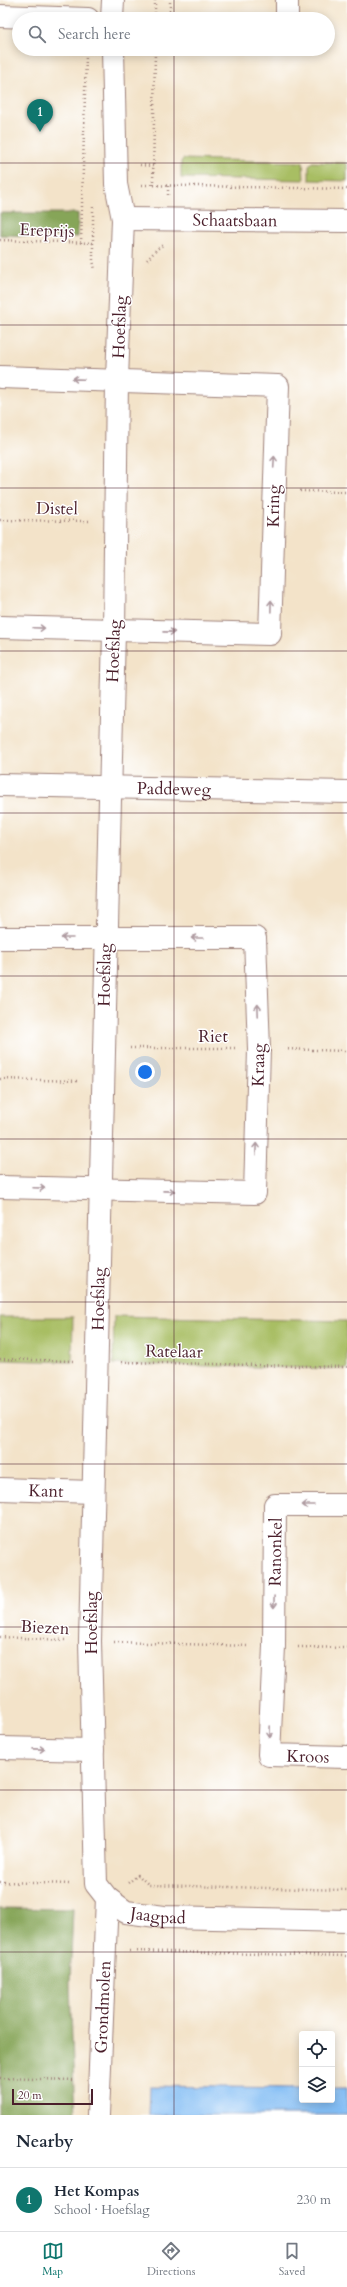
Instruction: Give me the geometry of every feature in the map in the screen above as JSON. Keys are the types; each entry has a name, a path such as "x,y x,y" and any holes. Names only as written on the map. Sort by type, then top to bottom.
{"street":[{"path":"112,12 113,0"},
{"path":"287,0 287,12"},
{"path":"0,16 12,16"},
{"name":"Hoefslag","path":"101,1891 93,1750 90,1641 108,787 114,631 114,521 117,380 122,219 116,184 113,56"},
{"name":"Schaatsbaan","path":"122,219 347,221"},
{"name":"Kring","path":"0,377 278,386 273,490 270,634 0,627"},
{"name":"Paddeweg","path":"0,785 347,792"},
{"name":"Kraag","path":"0,938 255,938 259,1049 255,1192 0,1187"},
{"name":"Kant","path":"0,1489 93,1492"},
{"name":"Ranonkel","path":"269,1755 274,1646 275,1505 347,1505"},
{"path":"0,1748 93,1750"},
{"name":"Kroos","path":"269,1755 347,1757"},
{"name":"Jaagpad","path":"101,1891 126,1912 164,1917 347,1921"},
{"name":"Grondmolen","path":"98,2115 104,1950 101,1891"}],"path":[{"path":"156,0 156,12"},
{"path":"170,0 170,12"},
{"path":"82,243 86,56"},
{"name":"Schaatsbaan","path":"155,56 153,185 347,190"},
{"path":"93,260 94,206"},
{"name":"Ereprijs","path":"0,240 93,243"},
{"path":"273,490 347,492"},
{"name":"Distel","path":"0,520 114,521"},
{"name":"Riet","path":"103,1047 347,1051"},
{"path":"0,1079 102,1081"},
{"name":"Ratelaar","path":"0,1359 347,1368"},
{"name":"Biezen","path":"0,1637 90,1641"},
{"path":"90,1641 347,1648"},
{"name":"Jaagpad","path":"101,1891 138,1875 149,1885 347,1890"},
{"path":"0,1882 101,1891"},
{"name":"Jaagpad","path":"104,1950 347,1956"},
{"path":"0,2078 80,2080"}],"green space":[{"path":"183,159 303,162 304,180 181,178 181,162"},
{"path":"312,162 347,163 347,181 309,180 309,165"},
{"path":"0,213 78,213 78,237 0,235"},
{"path":"114,1316 347,1321 347,1369 113,1364"},
{"path":"0,1317 73,1317 72,1362 0,1360"},
{"path":"0,1908 73,1909 70,1985 75,2115 0,2115"}],"water":[{"path":"150,2086 299,2088 299,2103 335,2103 335,2088 347,2088 347,2115 149,2115"}],"place":[{"name":"Het Kompas","path":"40,132"}]}
